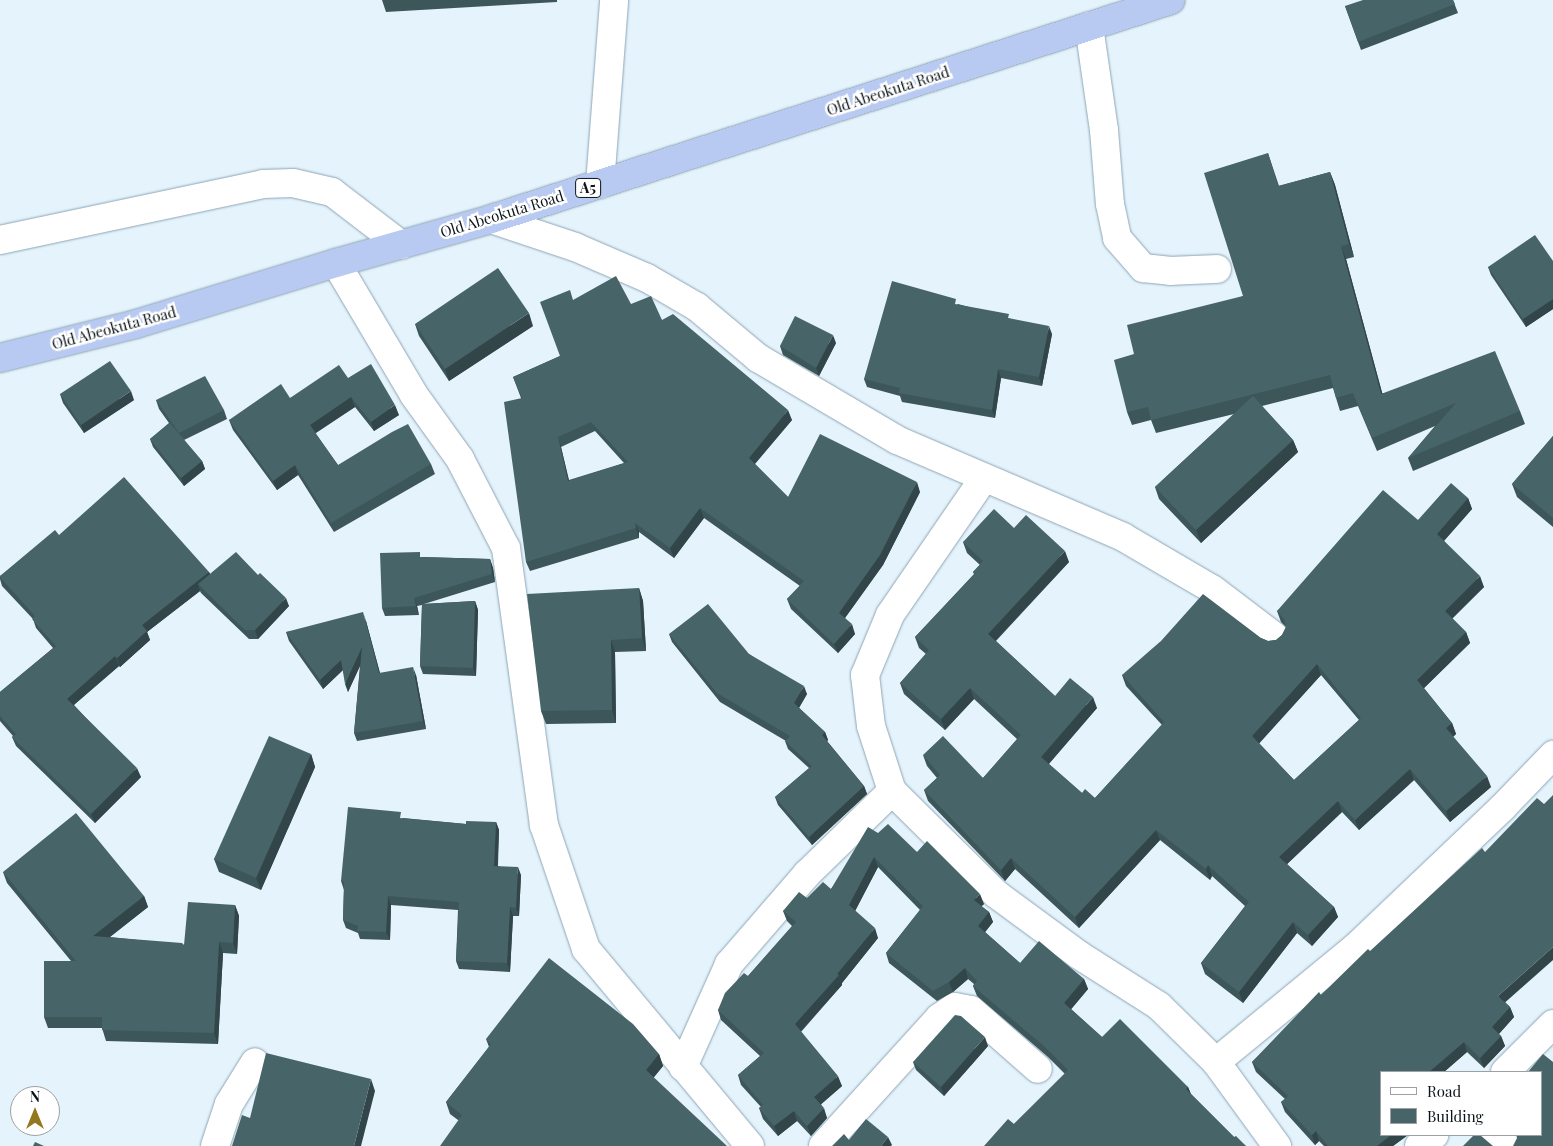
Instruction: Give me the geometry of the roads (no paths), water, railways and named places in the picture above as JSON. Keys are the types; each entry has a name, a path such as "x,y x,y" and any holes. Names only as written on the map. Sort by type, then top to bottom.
{"highway":[{"name":"Old Abeokuta Road","path":"0,358 136,324 336,263 491,219 1171,0"}],"street":[{"path":"600,184 614,0"},
{"path":"1089,26 1104,130 1110,204 1118,238 1142,268 1171,271 1217,269"},
{"path":"0,240 263,184 293,183 332,192 401,245"},
{"path":"491,219 574,247 647,278 697,307 766,363 897,440 1123,537 1212,589 1274,636"},
{"path":"336,263 414,395 460,459 506,548 544,825 586,949 750,1146"},
{"path":"984,478 890,615 865,675 871,726 892,792 996,894 1079,955 1159,1006 1216,1062 1277,1146"},
{"path":"1216,1062 1356,947 1502,808 1553,754"},
{"path":"683,1067 730,964 807,874 892,792"},
{"path":"823,1146 938,1018 955,1008 971,1010 1038,1069"},
{"path":"1506,1071 1553,1024"},
{"path":"214,1146 230,1104 255,1062"},
{"path":"1419,1146 1433,1136"},
{"path":"1495,1136 1506,1146"}]}
